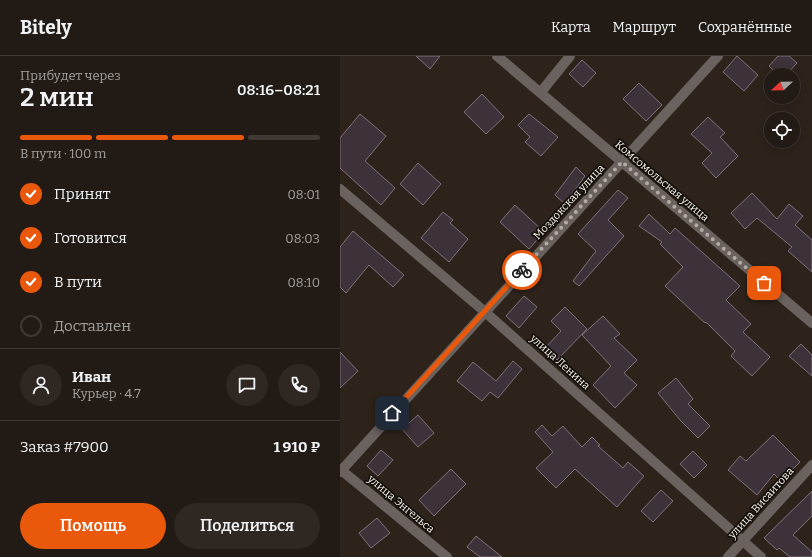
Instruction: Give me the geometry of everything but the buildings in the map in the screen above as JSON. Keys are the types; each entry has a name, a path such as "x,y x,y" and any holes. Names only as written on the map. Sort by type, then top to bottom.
{"street":[{"name":"Комсомольская улица","path":"497,56 812,323"},
{"path":"541,92 570,56"},
{"name":"Моздокская улица","path":"340,470 718,56"},
{"name":"улица Ленина","path":"340,189 484,311 762,557"},
{"name":"улица Висаитова","path":"728,557 812,465"},
{"name":"улица Энгельса","path":"340,470 447,557"}],"way so far":[{"path":"522,270 622,162 764,283"}],"route":[{"path":"392,413 522,270"}]}
